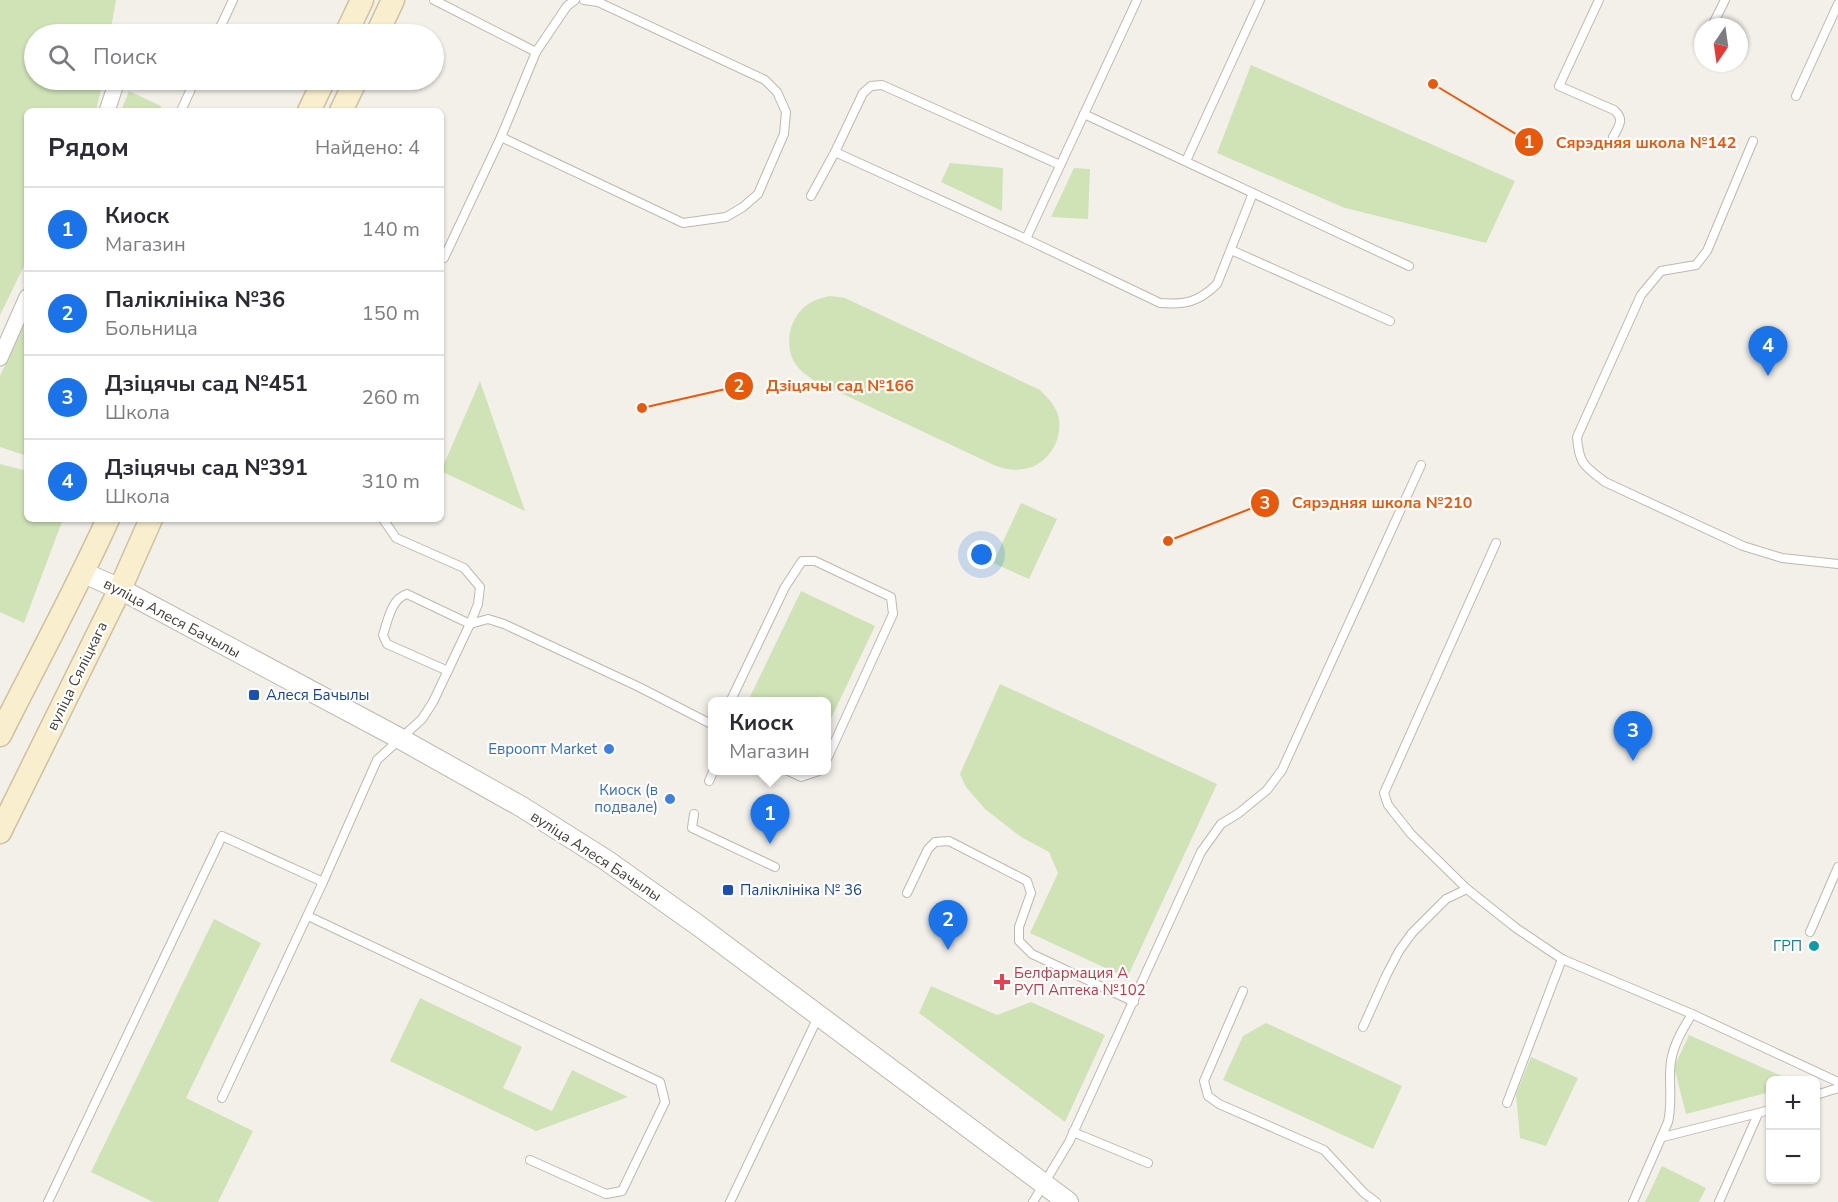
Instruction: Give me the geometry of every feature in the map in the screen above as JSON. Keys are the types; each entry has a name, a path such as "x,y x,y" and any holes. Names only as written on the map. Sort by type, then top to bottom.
{"main road":[{"path":"351,24 362,0"},
{"path":"382,24 393,0"},
{"path":"310,108 319,90"},
{"path":"342,108 351,90"},
{"path":"0,735 84,573 107,522"},
{"name":"вуліца Сяліцкага","path":"0,832 120,589 150,522"}],"street":[{"path":"108,108 114,90"},
{"path":"0,358 24,304"},
{"name":"вуліца Алеся Бачылы","path":"84,573 120,589 399,738 522,807 606,860 699,926 1068,1202"}],"lane":[{"path":"222,24 233,0"},
{"path":"434,0 536,52"},
{"path":"444,258 501,137 536,52 567,6 575,0"},
{"path":"501,137 682,223 726,217 743,207 758,194 784,134 786,111 777,92 765,80 597,2 584,0"},
{"path":"1026,239 1137,0"},
{"path":"1186,161 1260,0"},
{"path":"1599,0 1559,86 1614,110 1621,121 1613,137"},
{"path":"1716,18 1725,0"},
{"path":"1796,96 1838,4"},
{"path":"811,196 863,93 871,86 882,85 1060,165"},
{"path":"182,108 190,90"},
{"path":"1084,114 1409,266"},
{"path":"1753,141 1707,250 1696,265 1661,271 1641,295 1577,437 1579,456 1586,468 1605,482 1743,546 1782,558 1838,564"},
{"path":"835,152 1160,303 1174,304 1192,301 1205,295 1217,284 1253,193"},
{"path":"1231,250 1390,321"},
{"path":"1033,1202 1069,1142 1201,852 1221,824 1239,813 1267,790 1282,770 1421,465"},
{"path":"222,1098 308,916 376,760 422,719 433,702 478,604 480,587 464,568 396,538 386,522"},
{"path":"1496,543 1384,793 1388,805 1411,834 1467,889 1516,928 1562,958 1692,1014 1838,1082"},
{"path":"732,697 785,587 802,561 815,561 891,597 893,615 831,750"},
{"path":"448,671 387,644 383,634 394,603 399,596 406,594 470,624 488,619 504,624 639,687 708,722"},
{"path":"709,781 712,775"},
{"path":"694,814 692,828 775,867"},
{"path":"48,1202 222,836 323,882"},
{"path":"907,893 928,849 934,842 949,841 1028,881 1030,893 1018,927 1019,941 1032,954 1134,1002"},
{"path":"1810,932 1838,867"},
{"path":"1363,1027 1390,968 1412,933 1446,899 1467,889"},
{"path":"308,916 660,1082 665,1102 622,1191 606,1194 530,1160"},
{"path":"1507,1103 1562,958"},
{"path":"1243,991 1204,1081 1208,1096 1219,1104 1324,1150 1364,1193 1376,1202"},
{"path":"1633,1202 1663,1137 1671,1109 1671,1063 1676,1043 1692,1014"},
{"path":"730,1202 819,1015"},
{"path":"1820,1093 1838,1088"},
{"path":"1663,1137 1766,1111"},
{"path":"1719,1202 1758,1114"},
{"path":"1073,1132 1148,1163"}],"green space":[{"path":"0,0 116,0 112,24 24,24 24,90 101,90 97,108 24,108 24,266 0,315"},
{"path":"1251,65 1515,181 1486,243 1345,208 1217,153"},
{"path":"129,91 161,106 161,108 122,108"},
{"path":"950,163 1003,168 1002,211 941,182"},
{"path":"1074,168 1090,169 1088,219 1051,217"},
{"path":"830,296 845,298 1040,390 1054,406 1059,421 1057,440 1048,456 1041,462 1024,469 999,467 813,380 799,369 793,360 789,343 790,334 792,325 801,310 816,300"},
{"path":"24,324 24,455 0,447 0,376"},
{"path":"480,381 525,511 444,472 444,464"},
{"path":"0,464 24,470 24,522 62,522 24,623 0,612"},
{"path":"1021,503 1057,519 1029,579 993,563"},
{"path":"801,591 875,626 831,719 831,697 750,697"},
{"path":"1000,684 1217,784 1127,978 1030,933 1058,873 1049,852 1021,837 985,809 966,787 960,774"},
{"path":"214,919 261,943 186,1098 253,1131 218,1202 153,1202 91,1172"},
{"path":"931,986 997,1015 1031,1002 1105,1035 1065,1122 919,1013"},
{"path":"420,998 522,1047 503,1088 552,1111 572,1070 628,1097 536,1131 390,1061"},
{"path":"1266,1023 1402,1086 1373,1149 1223,1080 1243,1036"},
{"path":"1689,1035 1782,1076 1766,1076 1766,1093 1686,1114 1674,1067"},
{"path":"1531,1057 1578,1078 1546,1146 1520,1138 1516,1094"},
{"path":"1662,1166 1706,1188 1699,1202 1645,1202"}],"place":[{"name":"Сярэдняя школа №142","path":"1433,84"},
{"name":"Дзіцячы сад №391","path":"1768,376"},
{"name":"Дзіцячы сад №166","path":"642,408"},
{"name":"Сярэдняя школа №210","path":"1168,541"},
{"name":"Алеся Бачылы","path":"254,695"},
{"name":"Евроопт Market","path":"609,749"},
{"name":"Дзіцячы сад №451","path":"1633,761"},
{"name":"Киоск (в подвале)","path":"670,799"},
{"name":"Киоск","path":"770,844"},
{"name":"Паліклініка № 36","path":"728,890"},
{"name":"ГРП","path":"1814,946"},
{"name":"Паліклініка №36","path":"948,950"},
{"name":"Белфармация А РУП Аптека №102","path":"1002,982"}]}
